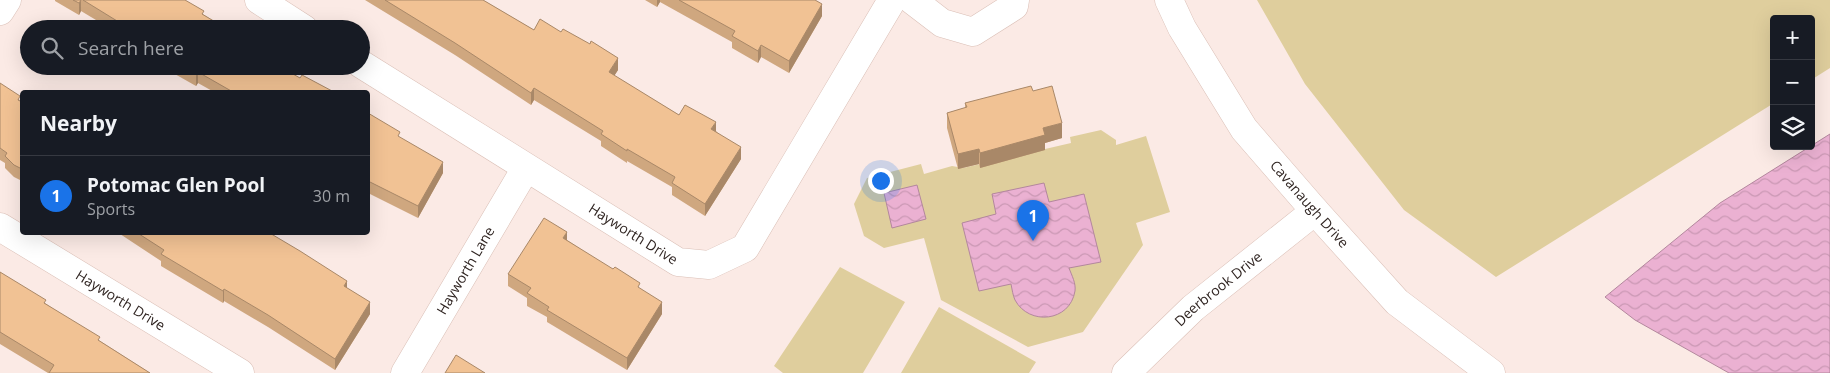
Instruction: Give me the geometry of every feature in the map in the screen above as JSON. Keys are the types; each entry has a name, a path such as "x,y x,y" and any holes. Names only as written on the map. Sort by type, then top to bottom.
{"street":[{"path":"0,11 7,0"},
{"path":"259,0 290,20"},
{"path":"894,1 942,23 973,32 1014,6 1015,0"},
{"name":"Cavanaugh Drive","path":"1169,0 1182,28 1244,129 1396,302 1491,373"},
{"name":"Hayworth Drive","path":"370,70 678,262 710,265 745,248 894,1"},
{"name":"Hayworth Lane","path":"405,373 526,168"},
{"name":"Deerbrook Drive","path":"1126,373 1192,308 1315,211"},
{"name":"Hayworth Drive","path":"0,227 240,373"}],"shaded area":[{"path":"1257,0 1830,0 1830,68 1815,77 1815,15 1770,15 1770,106 1496,277 1404,210 1305,84"},
{"path":"1101,130 1116,140 1116,145 1146,136 1170,212 1136,223 1143,245 1083,332 1028,347 941,300 924,238 884,248 864,236 854,204 867,178 921,164 924,174 952,166 963,168 1071,143 1070,137"},
{"path":"840,267 905,302 863,373 783,373 774,366"},
{"path":"939,307 1036,362 1029,373 901,373"}],"water":[{"path":"1830,134 1830,373 1729,373 1635,320 1605,297 1720,203 1804,150 1815,150 1815,143"},
{"path":"1044,183 1049,202 1084,194 1101,262 1069,268 1075,288 1072,301 1058,314 1039,317 1021,308 1014,298 1011,284 979,291 962,223 996,214 992,194"},
{"path":"917,185 926,219 892,228 884,193"}],"building":[{"path":"83,0 185,0 204,11 202,14 212,20 116,20"},
{"path":"385,0 483,0 534,30 540,19 561,32 563,29 590,44 591,41 618,58 609,72 679,115 685,105 716,122 711,129 741,147 705,204 672,183 675,177 627,149 627,151 601,134 603,131 534,88 531,93"},
{"path":"679,0 815,0 822,4 789,61 761,45 758,51 732,36 735,31"},
{"path":"203,75 295,75 300,78 302,75 330,90 230,90"},
{"path":"0,83 20,96 18,100 20,101 20,168 5,156 7,153 0,148"},
{"path":"1031,86 1033,91 1052,86 1062,123 1043,128 1045,135 980,153 979,149 958,154 947,113 967,107 965,103"},
{"path":"370,114 400,132 398,136 443,162 418,206 370,182"},
{"path":"544,218 567,232 563,238 613,269 615,267 640,283 638,287 662,302 627,358 547,310 549,307 527,293 531,288 508,274"},
{"path":"141,235 273,235 347,281 344,286 370,302 335,359 268,315 161,254 164,250"},
{"path":"0,272 46,300 44,303 100,337 98,340 150,373 49,373 54,365 0,332"},
{"path":"456,355 485,373 445,373"}],"place":[{"name":"Potomac Glen Pool","path":"1033,241"}]}
